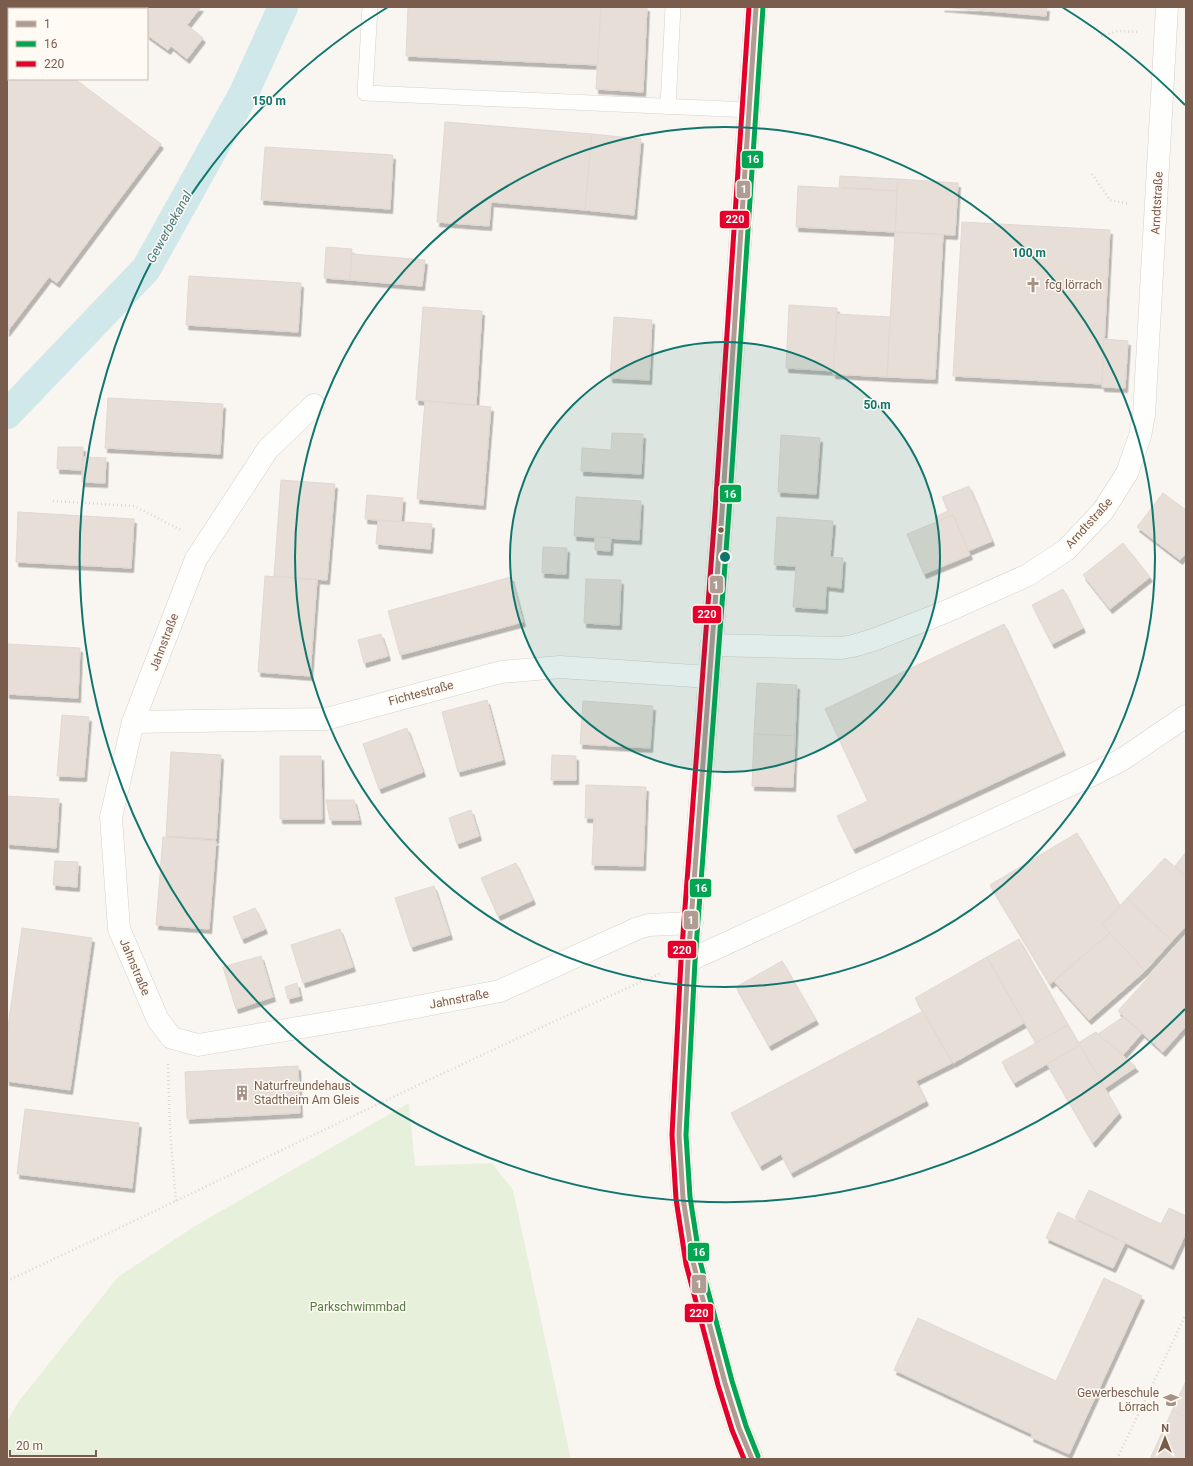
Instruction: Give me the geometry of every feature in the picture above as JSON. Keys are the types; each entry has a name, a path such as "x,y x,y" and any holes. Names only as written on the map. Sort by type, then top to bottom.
{"street":[{"path":"752,1459 725,1383 694,1269 683,1198 679,1135 688,961 692,923 750,110 756,7"},
{"name":"Arndtstraße","path":"711,645 841,648 867,642 945,612 1028,575 1066,550 1103,512 1127,473 1140,436 1146,386 1167,7"},
{"name":"Jahnstraße","path":"314,405 268,449 196,559 133,722 111,817 119,929 158,1020 172,1038 198,1045 374,1015 500,991 638,928 649,925 692,923"},
{"name":"Fichtestraße","path":"133,722 326,719 501,672 560,667 709,677"},
{"path":"688,961 1096,773 1123,759 1186,716"}],"lane":[{"path":"370,7 365,93 750,110"},
{"path":"668,107 673,7"}],"path":[{"path":"1101,36 1118,31 1166,34"},
{"path":"1092,174 1110,200 1156,210"},
{"path":"53,501 134,506 206,544"},
{"path":"7,1281 176,1202 429,1080 688,961"},
{"path":"172,1038 168,1057 169,1097 176,1202"},
{"path":"1117,1459 1186,1314"}],"green space":[{"name":"Parkschwimmbad","path":"409,1103 415,1166 492,1163 513,1190 571,1459 7,1459 7,1421 19,1401 118,1277 195,1226"}],"building":[{"path":"122,7 201,7 187,25 203,38 187,59 171,46 168,50 148,36 148,8"},
{"path":"408,7 601,7 598,65 406,56"},
{"path":"601,7 647,7 643,92 596,89"},
{"path":"942,7 1047,7 1046,16"},
{"path":"7,29 8,80 76,80 161,144 57,283 49,277 7,332"},
{"path":"445,122 592,134 585,210 491,202 489,226 437,222"},
{"path":"592,134 641,139 634,215 585,210"},
{"path":"265,147 393,155 390,209 261,200"},
{"path":"840,176 898,179 897,191 839,187"},
{"path":"898,179 958,183 955,235 895,232"},
{"path":"798,186 897,191 895,232 796,227"},
{"name":"fcg lörrach","path":"962,222 1110,230 1102,384 953,376"},
{"path":"895,232 943,235 935,379 887,377"},
{"path":"326,247 352,249 350,280 324,278"},
{"path":"352,254 425,260 422,286 350,280"},
{"path":"189,276 301,283 298,332 186,325"},
{"path":"789,305 837,308 834,371 786,368"},
{"path":"423,307 482,311 476,405 416,400"},
{"path":"837,314 890,317 887,377 833,374"},
{"path":"614,317 652,320 649,380 610,378"},
{"path":"1104,339 1128,341 1125,388 1102,387"},
{"path":"108,398 223,404 220,454 105,448"},
{"path":"425,401 491,407 483,505 417,499"},
{"path":"612,433 643,434 641,474 581,471 582,448 611,450"},
{"path":"781,435 820,438 816,494 778,492"},
{"path":"58,447 83,447 82,470 57,469"},
{"path":"83,457 106,458 105,483 82,482"},
{"path":"281,480 335,484 327,580 274,576"},
{"path":"969,486 992,541 968,551 953,515 936,522 935,517 948,511 942,497"},
{"path":"1163,493 1186,510 1186,553 1180,560 1137,527"},
{"path":"367,495 403,498 401,522 365,519"},
{"path":"576,497 641,501 639,540 574,536"},
{"path":"18,512 134,519 131,568 16,562"},
{"path":"953,515 970,555 924,574 907,534"},
{"path":"777,517 833,521 830,557 843,558 841,588 826,586 825,609 793,607 796,566 774,565"},
{"path":"378,520 432,524 430,549 376,544"},
{"path":"595,537 611,538 610,551 595,550"},
{"path":"1123,543 1150,577 1110,609 1083,575"},
{"path":"543,547 567,548 566,574 542,573"},
{"path":"265,576 317,580 310,676 258,672"},
{"path":"511,577 523,622 400,655 388,611"},
{"path":"586,579 621,580 619,625 584,623"},
{"path":"1063,589 1083,628 1052,644 1032,605"},
{"path":"1004,624 1063,751 853,849 837,816 868,801 825,709"},
{"path":"381,634 388,656 364,663 358,640"},
{"path":"7,644 80,648 78,698 7,694"},
{"path":"757,683 797,685 795,736 754,734"},
{"path":"487,700 503,760 458,772 442,712"},
{"path":"583,701 653,706 650,748 580,744"},
{"path":"62,715 89,717 84,777 57,776"},
{"path":"407,728 423,772 379,789 363,744"},
{"path":"754,734 795,736 793,787 752,786"},
{"path":"171,752 221,755 216,839 166,836"},
{"path":"552,755 576,756 576,780 551,780"},
{"path":"280,756 321,756 322,819 280,819"},
{"path":"586,785 646,787 643,866 592,865 594,818 585,818"},
{"path":"7,796 59,799 56,848 7,844"},
{"path":"326,800 354,800 359,820 330,820"},
{"path":"471,810 479,836 457,844 449,818"},
{"path":"1077,833 1120,906 1102,925 1110,933 1050,984 990,885"},
{"path":"163,837 216,841 209,929 156,925"},
{"path":"1186,852 1186,877 1175,866"},
{"path":"1165,858 1186,877 1186,926 1172,941 1127,898"},
{"path":"55,861 78,862 77,887 53,885"},
{"path":"516,863 533,900 498,916 481,878"},
{"path":"434,886 450,935 411,947 395,898"},
{"path":"1127,898 1172,941 1145,971 1102,925"},
{"path":"255,908 265,929 242,939 233,917"},
{"path":"22,928 92,938 70,1090 7,1081 7,1034"},
{"path":"340,929 353,967 303,983 291,945"},
{"path":"1110,933 1145,971 1089,1020 1054,981"},
{"path":"1186,935 1186,1026 1163,1052 1118,1011"},
{"path":"1019,939 1068,1025 1036,1043 987,957"},
{"path":"261,956 273,997 236,1009 223,967"},
{"path":"987,957 1024,1023 953,1063 915,998"},
{"path":"782,961 816,1020 769,1046 736,987"},
{"path":"297,983 300,996 288,999 285,987"},
{"path":"923,1011 952,1063 916,1081 926,1101 791,1173 781,1154 760,1166 731,1113"},
{"path":"1123,1017 1142,1033 1123,1055 1098,1034"},
{"path":"1068,1025 1080,1045 1014,1083 1002,1062"},
{"path":"1096,1032 1136,1067 1105,1088 1078,1043"},
{"path":"1080,1045 1119,1113 1093,1143 1047,1064"},
{"name":"Naturfreundehaus Stadtheim Am Gleis","path":"298,1066 300,1113 187,1119 185,1072"},
{"path":"25,1109 139,1123 132,1188 17,1174"},
{"path":"1089,1190 1161,1224 1169,1208 1186,1216 1186,1233 1171,1265 1075,1218"},
{"path":"1058,1212 1125,1243 1113,1268 1046,1238"},
{"path":"1104,1278 1142,1296 1069,1454 1031,1437 1032,1434 894,1370 918,1318 1056,1381"},
{"path":"1186,1381 1186,1417 1172,1411"},
{"path":"1172,1411 1186,1417 1186,1459 1150,1459"}],"waterway":[{"name":"Gewerbekanal","path":"7,414 146,269 243,95 283,7"}],"transit line":[{"name":"220","path":"744,1459 732,1430 718,1385 686,1264 676,1199 672,1135 681,960 715,512 749,7"},
{"name":"1","path":"752,1459 739,1428 725,1383 693,1262 683,1198 679,1135 688,961 722,512 756,7"},
{"name":"16","path":"758,1456 746,1426 732,1381 700,1261 690,1197 686,1135 695,961 729,512 763,7"}],"place":[{"name":"fcg lörrach","path":"1033,285"},
{"name":"Naturfreundehaus Stadtheim Am Gleis","path":"242,1093"},
{"name":"Gewerbeschule Lörrach","path":"1171,1400"}]}
